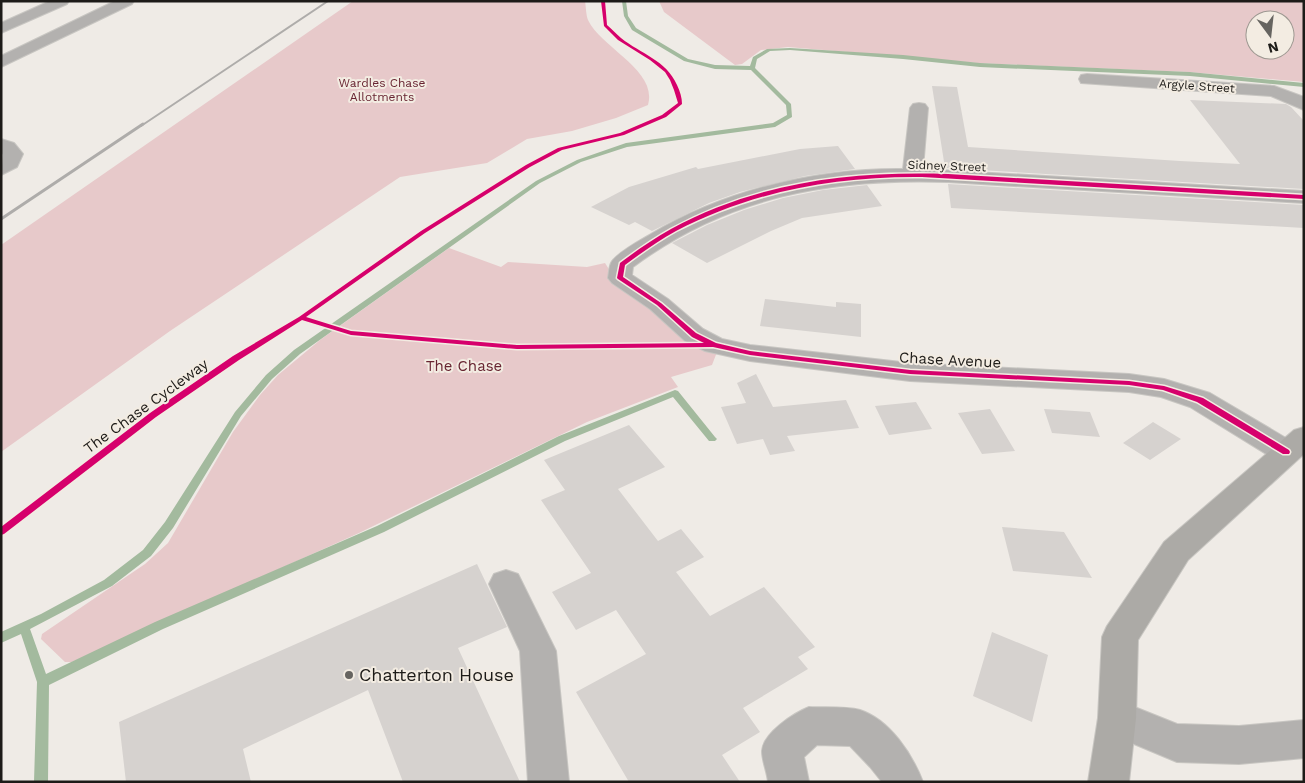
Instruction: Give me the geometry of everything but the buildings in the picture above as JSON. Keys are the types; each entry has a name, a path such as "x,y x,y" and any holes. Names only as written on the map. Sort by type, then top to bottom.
{"main road":[{"path":"1108,782 1117,718 1120,637 1176,550 1295,444"}],"street":[{"path":"1,29 62,1"},
{"path":"1,62 126,1"},
{"name":"Argyle Street","path":"1087,78 1274,91 1295,99 1304,105"},
{"name":"Sidney Street","path":"912,175 919,108"},
{"path":"1,145 7,147 12,154 10,163 1,169"},
{"name":"Sidney Street","path":"620,278 622,264 638,251 680,227 732,205 773,191 846,178 912,175 1304,197"},
{"name":"Chase Avenue","path":"620,278 658,304 694,335 714,345 750,353 910,372 1129,383 1164,388 1200,400 1295,444"},
{"path":"506,584 538,651 549,782"},
{"path":"1117,718 1177,743 1239,745 1304,739"},
{"path":"789,782 782,750 809,726 858,728 882,750 901,776 903,782"}],"green space":[{"name":"Wardles Chase Allotments","path":"353,1 585,1 588,20 595,30 637,70 645,81 649,92 648,105 616,118 572,131 527,139 487,163 400,177 170,331 1,452 1,245"},
{"path":"659,1 1304,1 1304,82 1189,72 977,63 788,47 761,50 742,64 735,65 664,12"},
{"name":"The Chase","path":"449,248 501,267 508,262 587,267 605,263 610,271 717,352 712,365 671,377 678,387 587,422 359,533 72,662 65,662 41,639 42,634 145,564 168,543 233,432 260,395 278,375 320,340"}],"waterway":[{"path":"624,1 626,16 634,29 686,60 715,67 752,68"},
{"path":"752,68 755,58 769,50 790,49 903,57 980,65 1190,74 1304,85"},
{"path":"24,627 108,583 147,553 169,525 238,414 269,377 297,352 538,182 579,161 626,145 775,125 790,116 789,105 752,68"},
{"path":"43,682 159,625 380,529 562,439 675,393 712,439"},
{"path":"1,638 24,627"},
{"path":"24,627 43,682"},
{"path":"41,782 43,682"}],"railway":[{"path":"141,126 328,1"},
{"path":"1,219 143,124"}],"cycle path":[{"path":"301,318 423,232 528,166 560,149 622,134 664,116 680,103 677,90 666,71 659,64 620,39 605,25 603,1"},
{"path":"1286,452 1200,400 1164,388 1129,383 910,372 750,353 714,345 694,335 659,304 620,278 622,264 646,246 700,217 757,196 787,188 846,178 897,175 948,176 1304,197"},
{"name":"The Chase Cycleway","path":"1,532 153,415 236,358 301,318 351,333 517,347 712,345"}],"place":[{"name":"Chatterton House","path":"349,675"}]}
